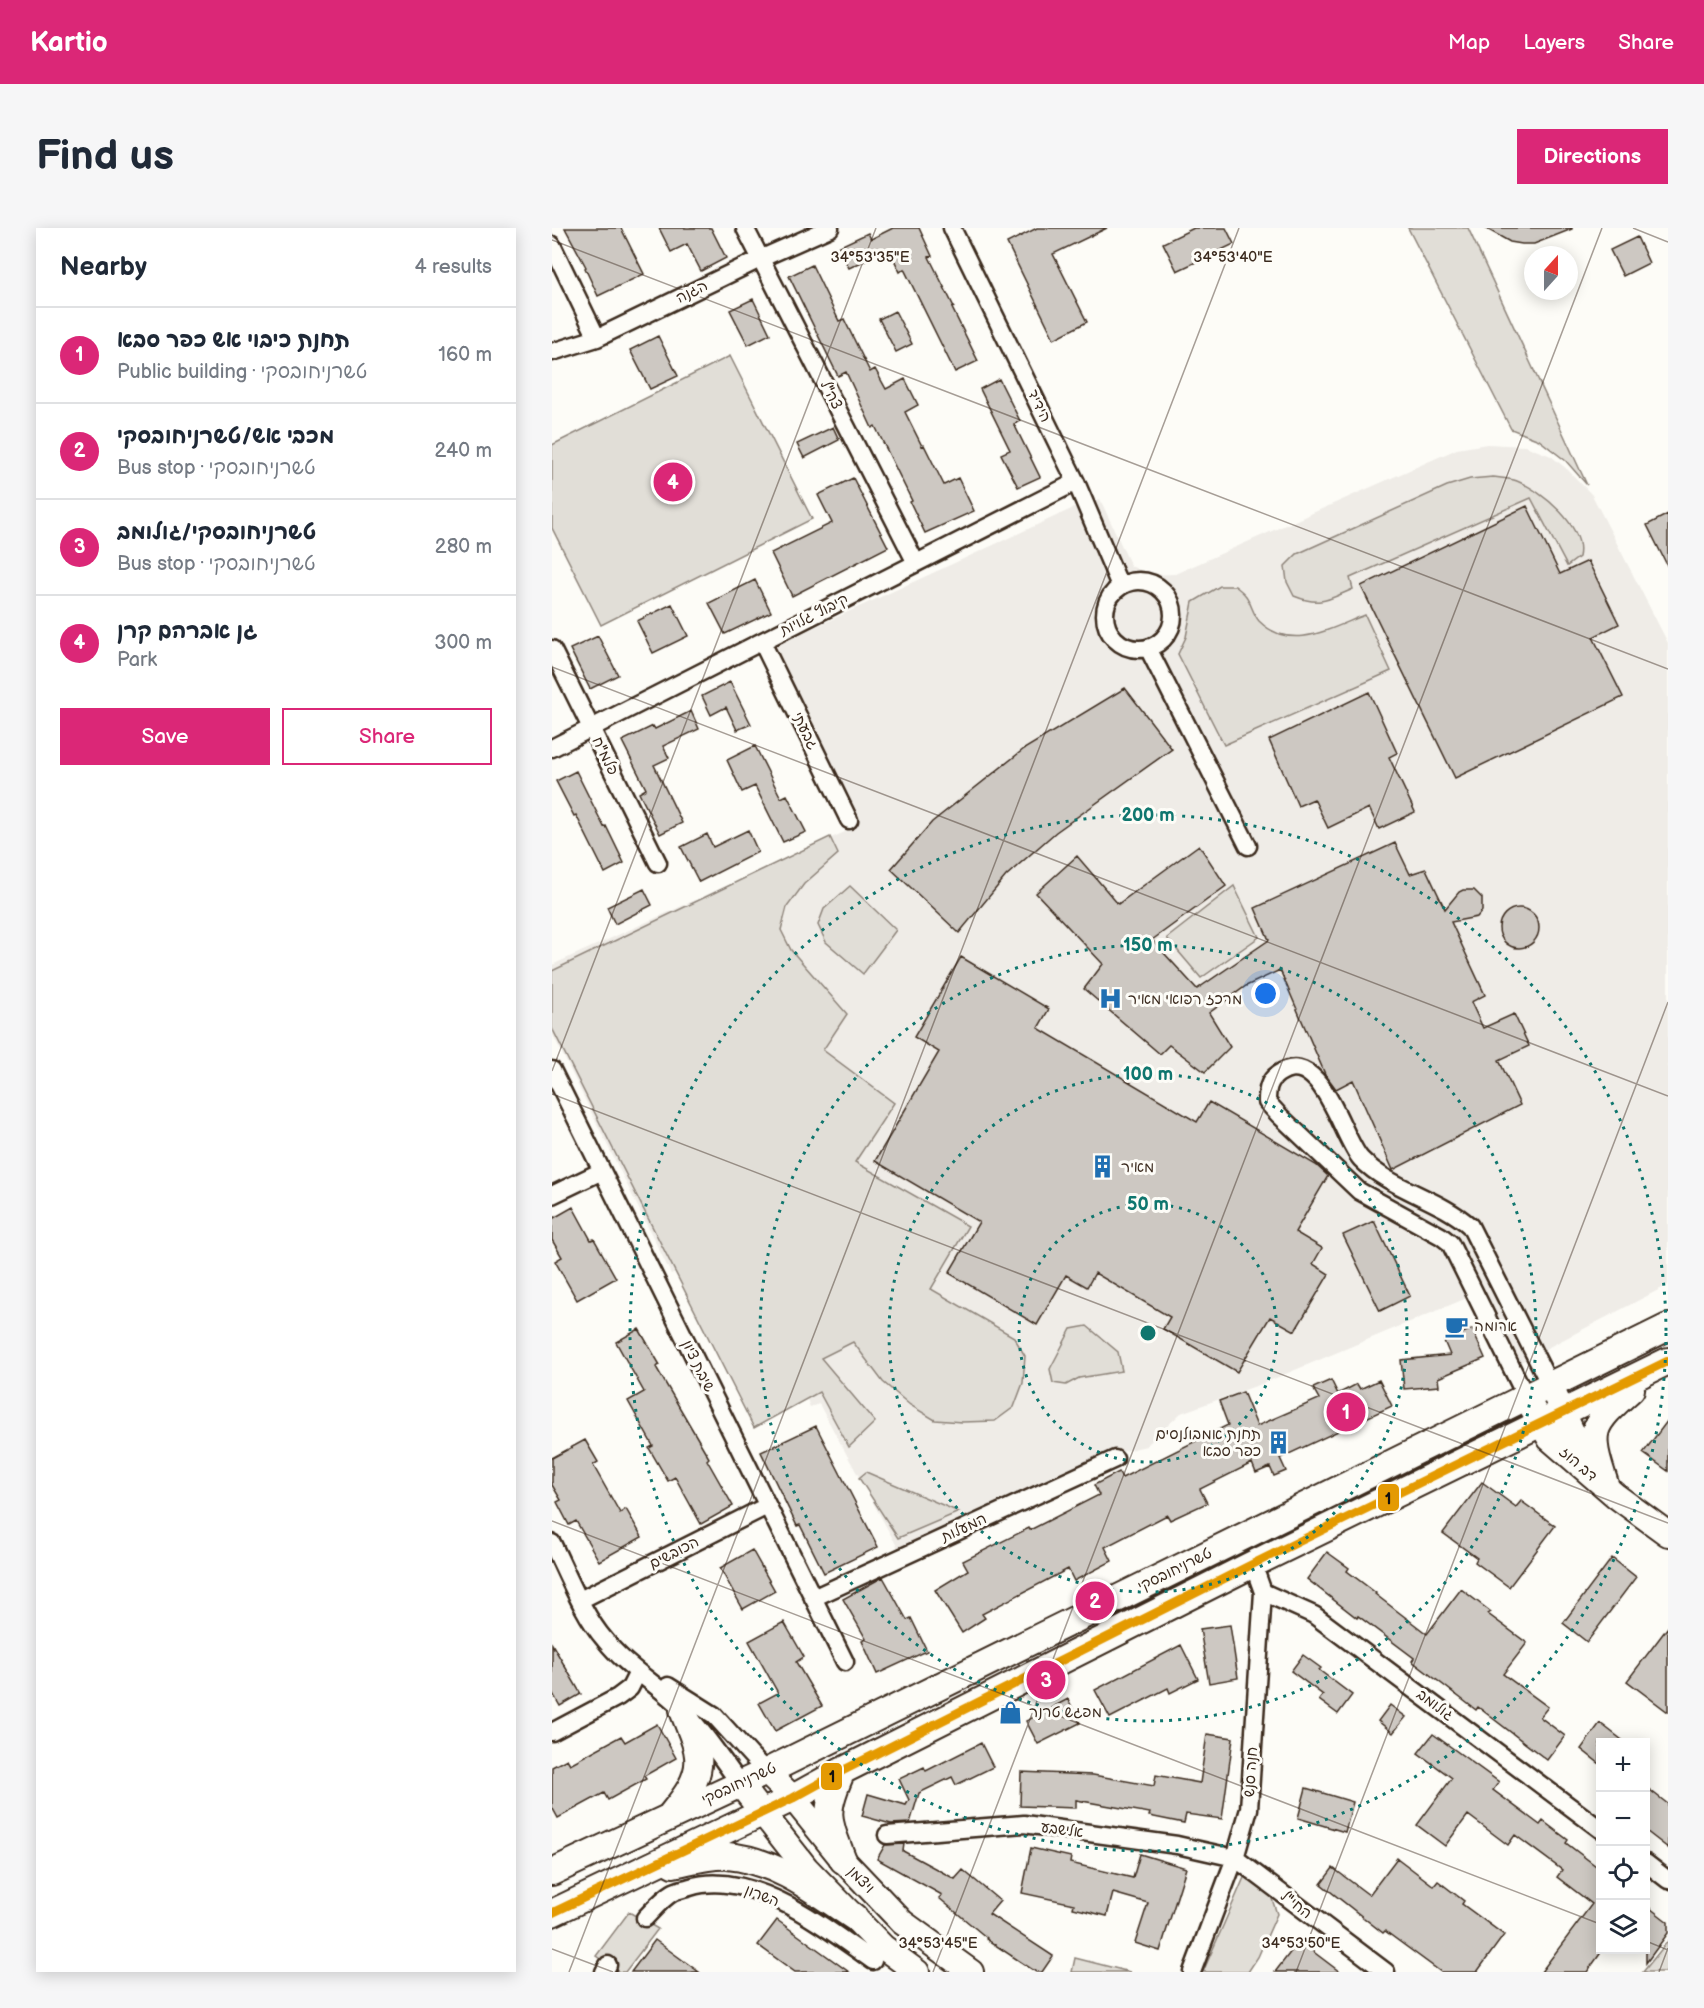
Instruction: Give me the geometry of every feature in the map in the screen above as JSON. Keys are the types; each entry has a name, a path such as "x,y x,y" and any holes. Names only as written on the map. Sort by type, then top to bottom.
{"main road":[{"name":"טשרניחובסקי","path":"552,1872 766,1772 1668,1328"},
{"name":"טשרניחובסקי","path":"552,1913 794,1798 842,1771 1253,1564 1661,1365"},
{"path":"1610,1490 1595,1455 1597,1424 1606,1411 1661,1365"},
{"name":"דב הוז","path":"1550,1386 1552,1418 1550,1439 1610,1490 1668,1534"},
{"name":"דב הוז","path":"1526,1397 1552,1418"},
{"path":"670,1817 696,1776 699,1757 683,1710"},
{"path":"842,1771 831,1795 828,1821 843,1860"},
{"name":"ויצמן","path":"766,1772 794,1798 843,1860 902,1922 971,1972"},
{"name":"ויצמן","path":"740,1784 806,1868 854,1917 874,1960 917,1972"},
{"path":"646,1868 726,1856 750,1860 791,1875 854,1917"}],"street":[{"name":"צה\"ל","path":"745,228 916,563"},
{"name":"הגנה","path":"552,352 597,338 762,258 830,228"},
{"name":"הידיד","path":"952,228 1076,482 1120,586"},
{"path":"552,245 597,338"},
{"name":"קיבוץ גלויות","path":"552,748 1076,482"},
{"path":"1131,582 1148,582 1159,587 1167,595 1172,606 1172,623 1167,634 1148,648 1124,645 1114,638 1105,617 1106,605 1112,594 1120,586 1131,582"},
{"name":"גבעתי","path":"762,642 849,820"},
{"path":"1148,648 1248,846"},
{"name":"פלמ\"ח","path":"552,649 658,863"},
{"path":"1526,1397 1449,1243 1441,1236 1359,1191 1279,1115 1267,1102 1267,1088 1276,1076 1287,1069 1299,1069 1313,1077 1327,1094 1360,1157 1382,1175 1455,1213 1470,1226 1550,1386"},
{"name":"שיבת ציון","path":"552,1070 845,1662"},
{"path":"552,1195 602,1171"},
{"name":"המעלות","path":"813,1598 1115,1459"},
{"name":"הכובשים","path":"580,1600 768,1506"},
{"path":"552,1543 580,1600 603,1638 620,1658 683,1710 740,1784"},
{"name":"חנה סנש","path":"1192,1972 1235,1858 1249,1809 1263,1592 1253,1564"},
{"name":"גולומב","path":"1263,1592 1314,1615 1596,1826"},
{"path":"638,1672 665,1684 714,1715 766,1772"},
{"path":"552,1732 618,1697 630,1688 638,1672"},
{"name":"אלישבע","path":"887,1835 1024,1824 1177,1845 1235,1858"},
{"name":"החי\"ל","path":"1235,1858 1386,1972"},
{"path":"1650,1866 1668,1880"},
{"name":"השרון","path":"645,1918 673,1892 702,1883 731,1885 755,1891 808,1915 874,1960"}],"shaded area":[{"path":"1408,228 1468,228 1587,485 1566,461 1539,440 1511,429"},
{"path":"730,356 812,519 601,625 552,528 552,445"},
{"name":"מרכז רפואי מאיר","path":"1487,444 1525,446 1551,456 1592,495 1668,643 1668,1285 1505,1370 1467,1298 1264,1383 1181,1413 1146,1446 1113,1454 899,1550 819,1404 810,1407 776,1323 737,1242 671,1274 552,1033 552,965 858,826 774,646 1078,506 1100,499 1131,566 1150,575 1175,574 1457,449"},
{"path":"1493,477 1517,481 1527,486 1560,511 1576,534 1579,557 1567,566 1531,498 1350,578 1353,589 1337,596 1311,601 1294,596 1287,582 1285,566 1297,554 1447,486 1470,479"},
{"path":"1220,586 1238,588 1246,596 1259,621 1271,630 1284,635 1298,637 1311,635 1365,615 1391,671 1224,745 1178,654 1186,637 1193,602"},
{"path":"830,837 838,854 804,884 787,907 781,930 791,950 847,1014 823,1050 894,1103 855,1162 968,1226 931,1289 1014,1337 1025,1356 1023,1383 1014,1407 995,1421 962,1422 935,1420 910,1405 883,1382 853,1342 821,1358 875,1422 849,1447 819,1392 754,1428 552,1028 552,971"},
{"path":"850,886 896,930 863,974 826,942 818,925 824,909"},
{"path":"1234,886 1259,937 1201,978 1167,938"},
{"path":"1087,1326 1118,1352 1122,1371 1079,1378 1066,1385 1053,1383 1050,1369 1071,1329"},
{"path":"866,1472 959,1512 898,1538 859,1478"},
{"path":"1246,1873 1271,1896 1277,1914 1258,1957 1248,1972 1203,1972"},
{"path":"629,1912 658,1929 625,1972 619,1972 596,1956"},
{"path":"1668,1941 1668,1972 1643,1972"},
{"path":"1075,1958 1130,1972 1072,1972"}],"building":[{"path":"565,228 621,228 644,274 598,296 586,267"},
{"path":"659,228 711,228 726,258 701,271 687,244 671,252"},
{"path":"893,228 919,228 932,256 929,257 978,361 955,372 904,269 900,272 889,249 849,268 838,247 868,233 871,239"},
{"path":"1037,228 1107,228 1053,254 1087,322 1054,339 1007,243"},
{"path":"1194,228 1226,228 1234,244 1177,271 1163,243"},
{"path":"1485,228 1572,229 1534,244 1522,244 1510,242"},
{"path":"1637,237 1649,263 1623,276 1610,250"},
{"path":"812,265 839,321 844,319 870,372 875,369 886,389 905,379 918,405 905,412 922,446 924,445 944,485 958,478 974,511 925,533 875,426 872,428 846,372 838,376 789,276"},
{"path":"753,299 770,334 748,345 730,310"},
{"path":"895,311 912,344 896,352 879,319"},
{"path":"658,336 678,376 650,389 630,350"},
{"path":"999,379 1020,421 1014,424 1040,477 1018,487 1001,454 1010,450 980,389"},
{"path":"833,427 839,440 804,458 797,444"},
{"path":"853,478 888,547 792,596 771,553 832,523 818,495"},
{"path":"1527,506 1560,574 1588,561 1619,624 1593,637 1623,697 1455,778 1361,586"},
{"path":"1668,514 1668,567 1647,525"},
{"path":"755,580 771,612 725,634 709,603"},
{"path":"672,604 688,636 653,653 637,621"},
{"path":"598,636 618,675 590,689 570,649"},
{"path":"730,682 751,724 737,730 726,707 711,715 702,696"},
{"path":"1125,688 1172,749 1056,832 1006,876 959,933 891,869 932,822 1024,749"},
{"path":"1369,692 1397,753 1389,757 1415,812 1379,829 1369,808 1328,828 1314,799 1298,806 1269,740"},
{"path":"691,711 699,729 663,746 669,758 654,765 682,823 660,834 639,793 646,789 622,741 653,726 655,729"},
{"path":"755,746 781,798 787,795 806,832 783,842 755,786 742,792 727,760"},
{"path":"576,771 624,863 605,873 556,781"},
{"path":"748,830 758,852 699,882 681,847 707,834 713,847"},
{"path":"1395,843 1410,874 1426,869 1445,909 1463,890 1474,890 1482,898 1482,911 1477,917 1451,922 1485,995 1471,1002 1483,1028 1514,1014 1529,1046 1499,1060 1520,1105 1393,1170 1353,1080 1336,1089 1325,1074 1280,970 1246,986 1209,1013 1230,1047 1205,1072 1169,1045 1160,1054 1084,989 1103,964 1036,893 1077,856 1118,904 1199,845 1226,886 1152,940 1197,989 1269,940 1255,908"},
{"path":"644,889 652,905 615,924 607,907"},
{"path":"1519,908 1533,914 1539,928 1533,942 1519,948 1505,942 1499,928 1505,914"},
{"name":"מאיר","path":"961,957 1049,1009 1038,1028 1197,1122 1209,1102 1316,1165 1328,1176 1295,1232 1322,1248 1313,1264 1329,1274 1295,1331 1270,1317 1237,1372 1163,1329 1170,1317 1095,1273 1087,1287 1066,1275 1037,1325 949,1273 979,1222 875,1161 939,1052 914,1037"},
{"path":"573,1207 616,1278 577,1300 555,1261 562,1257 552,1240 552,1219"},
{"path":"1374,1221 1410,1296 1380,1311 1343,1235"},
{"path":"639,1329 660,1365 656,1367 709,1458 707,1460 733,1506 701,1524 675,1477 668,1481 649,1448 653,1446 628,1401 644,1392 616,1342"},
{"path":"1472,1329 1485,1358 1438,1378 1439,1386 1404,1389 1401,1360 1450,1355 1444,1341"},
{"path":"1331,1380 1338,1394 1357,1384 1360,1389 1379,1380 1392,1406 1280,1458 1286,1471 1274,1476 1270,1467 1256,1473 1252,1463 1200,1489 1207,1503 1170,1520 1167,1515 1105,1547 1112,1561 1074,1581 1068,1569 982,1614 985,1618 962,1633 935,1590 968,1570 963,1561 1099,1495 1094,1485 1119,1472 1122,1478 1228,1425 1219,1401 1243,1392 1257,1426 1319,1399 1313,1388"},
{"path":"1668,1420 1668,1471 1643,1453"},
{"path":"816,1426 878,1547 824,1573 800,1525 797,1526 761,1452"},
{"path":"585,1440 598,1462 593,1465 620,1513 626,1509 642,1537 599,1561 576,1521 569,1525 557,1502 561,1500 552,1485 552,1458"},
{"path":"1482,1482 1516,1507 1521,1501 1555,1526 1509,1587 1475,1562 1477,1558 1443,1533"},
{"path":"752,1550 775,1591 743,1609 720,1568"},
{"path":"1327,1552 1349,1568 1347,1571 1375,1594 1427,1634 1461,1589 1491,1612 1488,1614 1527,1643 1503,1674 1548,1707 1540,1717 1565,1736 1547,1760 1478,1707 1476,1710 1412,1661 1414,1658 1307,1579"},
{"path":"1612,1558 1636,1577 1587,1642 1563,1623"},
{"path":"883,1577 907,1620 911,1618 927,1651 877,1674 862,1641 866,1639 843,1599"},
{"path":"784,1622 804,1657 796,1662 822,1706 775,1731 759,1703 778,1693 749,1641"},
{"path":"1230,1625 1238,1678 1209,1683 1200,1629"},
{"path":"1668,1627 1668,1712 1627,1681"},
{"path":"552,1644 581,1694 560,1706 552,1692"},
{"path":"1181,1645 1198,1679 1170,1693 1168,1688 1110,1718 1095,1690"},
{"path":"1303,1655 1352,1695 1338,1714 1319,1700 1323,1695 1291,1671"},
{"path":"1068,1699 1080,1723 1038,1744 1026,1721"},
{"path":"1390,1705 1406,1717 1393,1733 1378,1721"},
{"path":"1600,1723 1620,1738 1596,1738 1596,1761 1581,1749"},
{"path":"657,1724 676,1758 644,1776 646,1779 608,1800 604,1793 558,1818 552,1807 552,1767 567,1759 570,1764 621,1736 625,1742"},
{"path":"1207,1734 1233,1738 1222,1819 1186,1814 1184,1823 1149,1816 1150,1813 1076,1800 1076,1808 1020,1806 1021,1772 1093,1775 1154,1786 1156,1775 1200,1783"},
{"path":"1433,1734 1499,1782 1493,1790 1540,1825 1543,1821 1568,1840 1566,1843 1596,1866 1596,1954 1600,1954 1587,1972 1541,1972 1592,1904 1557,1877 1562,1870 1515,1835 1508,1845 1468,1815 1445,1846 1417,1825 1452,1778 1418,1753"},
{"path":"981,1743 993,1767 956,1785 952,1777 919,1793 910,1823 891,1824 862,1816 868,1794 906,1805 909,1800 899,1779 924,1767 926,1771"},
{"path":"1306,1788 1353,1802 1345,1832 1298,1818"},
{"path":"1650,1790 1668,1804 1668,1848 1650,1834"},
{"path":"904,1844 903,1851 955,1879 963,1870 1000,1901 989,1914 1053,1956 1042,1972 1036,1972 986,1939 939,1898 942,1895 877,1859 885,1845"},
{"path":"1031,1848 1071,1857 1070,1863 1133,1878 1140,1854 1186,1868 1160,1951 1135,1943 1148,1903 1113,1893 1107,1916 1073,1908 1074,1904 1022,1893"},
{"path":"1397,1858 1434,1886 1438,1881 1464,1901 1462,1904 1504,1935 1477,1972 1441,1972 1385,1931 1383,1933 1321,1884 1333,1868 1369,1895"},
{"path":"1650,1908 1668,1922 1668,1933 1646,1963 1646,1954 1650,1954"},
{"path":"777,1920 849,1972 795,1972 758,1945"},
{"path":"655,1940 699,1972 631,1972"},
{"path":"1299,1941 1340,1972 1275,1972"}],"transit line":[{"name":"1","path":"552,1913 793,1798 842,1771 1253,1564 1668,1361"}],"place":[{"name":"גן אברהם קרן","path":"673,482"},
{"name":"מרכז רפואי מאיר","path":"1110,999"},
{"name":"מאיר","path":"1103,1167"},
{"name":"ארומה","path":"1456,1326"},
{"name":"תחנת כיבוי אש כפר סבא","path":"1346,1412"},
{"name":"תחנת אמבולנסים כפר סבא","path":"1279,1443"},
{"name":"מכבי אש/טשרניחובסקי","path":"1095,1601"},
{"name":"טשרניחובסקי/גולומב","path":"1046,1680"},
{"name":"מפגש טרנר","path":"1011,1712"}]}
